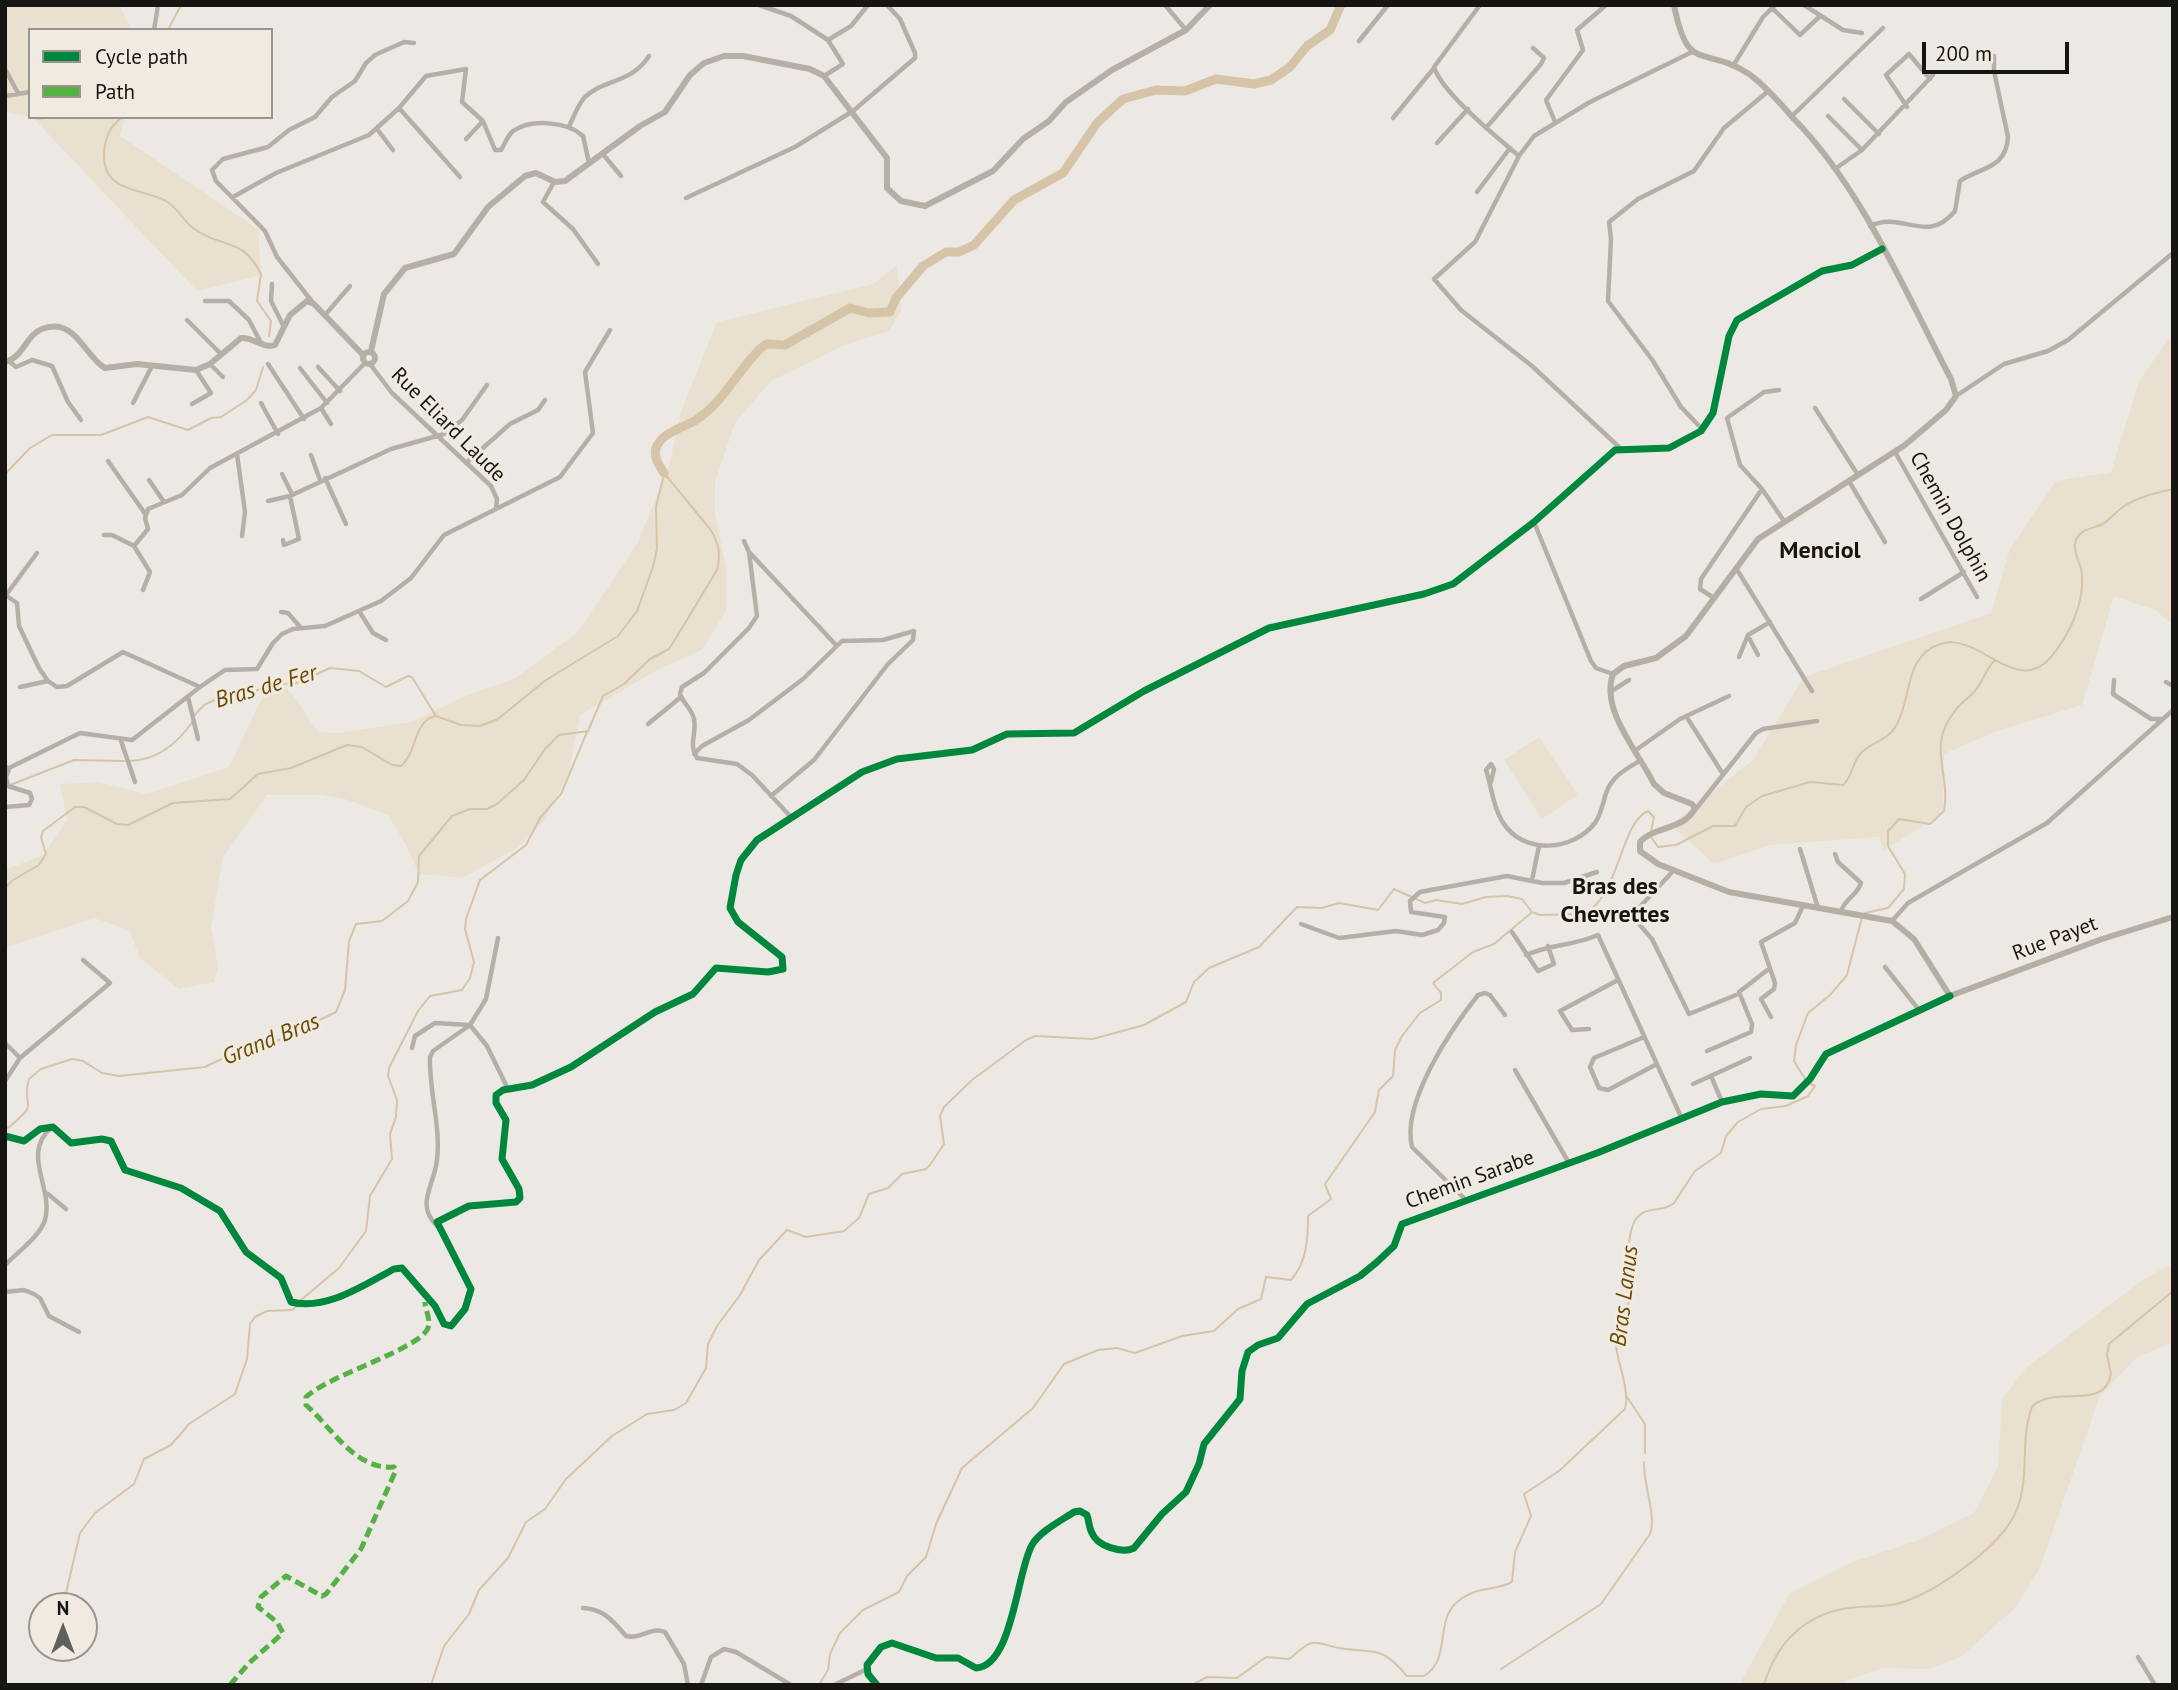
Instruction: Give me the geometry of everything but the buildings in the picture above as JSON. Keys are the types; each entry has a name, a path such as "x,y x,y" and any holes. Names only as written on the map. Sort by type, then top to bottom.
{"main road":[{"path":"1674,5 1678,33 1692,52 1747,73 1792,116 1835,169 1882,249 1951,379 1956,396 1927,428 1895,452 1758,539 1686,636 1664,655 1624,666 1613,674 1609,692 1613,709 1658,789 1693,805 1693,813 1664,830 1648,835 1640,842 1642,854 1729,892 1802,908 1892,921 1914,939 1950,996"},
{"name":"Rue Payet","path":"1950,996 2102,939 2173,917"}],"street":[{"path":"154,28 158,5"},
{"path":"759,5 791,16 828,40 843,64 824,76"},
{"path":"828,40 851,26 869,5"},
{"path":"686,198 759,167 853,111 916,56 900,19 887,5"},
{"path":"371,351 384,294 405,268 454,254 488,207 525,176 536,173 554,182 565,181 665,112 695,69 715,58 759,57 810,69 824,76 887,158 887,188 901,201 925,206 993,171 1023,139 1049,121 1075,96 1112,70 1186,30 1210,5"},
{"path":"1359,41 1388,5"},
{"path":"1393,118 1480,5"},
{"path":"1555,122 1546,100 1583,50 1577,30 1606,5"},
{"path":"1804,5 1843,30 1862,33"},
{"path":"1167,6 1186,30"},
{"path":"1732,67 1773,7 1800,35 1819,17"},
{"path":"1792,116 1883,28"},
{"path":"368,363 314,304 277,257 264,232 213,175 212,170 217,162 274,143 289,130 316,115 332,97 355,81 370,58 404,42 414,43"},
{"path":"1486,128 1541,64 1544,58 1533,48"},
{"path":"1619,448 1532,366 1450,299 1434,281 1436,275 1475,242 1519,156 1534,136 1555,122 1692,52"},
{"path":"1835,169 1863,150 1907,107 1932,77 1909,54 1886,75 1907,107"},
{"path":"569,126 588,94 621,80 641,67 649,56"},
{"path":"1869,226 1890,220 1915,228 1940,225 1955,211 1960,181 1986,171 2005,153 2008,137 1994,71 1994,56"},
{"path":"1434,67 1438,76 1486,128 1519,156"},
{"path":"5,69 18,93"},
{"path":"233,197 276,173 363,139 399,108 426,76 466,69 462,102 483,121 497,151 518,129 545,125 569,126 583,136 589,163"},
{"path":"5,96 28,92"},
{"path":"1702,429 1681,407 1654,361 1608,301 1611,239 1609,222 1638,199 1694,171 1724,128 1766,93"},
{"path":"1844,99 1879,134"},
{"path":"399,108 460,177"},
{"path":"1437,143 1468,109"},
{"path":"1828,116 1863,150"},
{"path":"467,139 483,121"},
{"path":"377,129 393,150"},
{"path":"1477,192 1510,148"},
{"path":"602,153 621,176"},
{"path":"554,182 543,202 573,229 598,264"},
{"path":"437,1226 440,1219 469,1206 516,1202 520,1198 519,1189 502,1159 506,1120 495,1098 500,1092 532,1085 571,1067 655,1012 693,994 716,968 768,972 783,969 782,957 738,922 730,908 741,860 757,840 790,816 862,772 897,759 955,754 1007,734 1074,733 1144,691 1269,628 1438,590 1466,576 1534,522 1619,448 1669,448 1702,429 1713,413 1729,336 1737,320 1822,271 1852,265 1882,249"},
{"path":"1956,396 2004,364 2048,351 2068,340 2173,253"},
{"path":"272,284 271,301 284,327"},
{"path":"324,316 350,286"},
{"path":"205,301 229,301 248,320 261,343"},
{"path":"81,420 68,402 58,373 52,366 32,360 16,367 7,362 36,332 49,327 76,336 105,368 132,364 196,370 210,364 241,338 275,345 290,315 300,304 307,301 314,304"},
{"path":"187,320 221,354"},
{"path":"5,807 29,805 32,799 30,793 8,786 7,768 80,733 100,734 121,740 137,737 225,670 260,668 277,638 301,628 325,626 402,587 417,572 439,538 560,477 591,439 595,427 585,372 610,330"},
{"path":"363,355 371,351"},
{"path":"134,545 148,529 148,509 182,495 210,468 278,434 321,408 375,356 371,351"},
{"name":"Rue Eliard Laude","path":"368,363 391,393 440,436 495,492 496,509"},
{"path":"210,364 223,377"},
{"path":"268,364 304,419"},
{"path":"134,403 152,366"},
{"path":"300,368 327,403"},
{"path":"318,368 340,391"},
{"path":"192,404 211,395 196,370"},
{"path":"268,500 291,495 391,449 440,436 462,420 487,385"},
{"path":"1779,390 1764,392 1727,418 1740,465 1762,489 1784,521"},
{"path":"466,463 510,424 538,410 545,400"},
{"path":"261,403 278,434"},
{"path":"321,408 331,424"},
{"path":"1815,408 1858,475"},
{"name":"Chemin Dolphin","path":"1895,452 1977,597"},
{"path":"237,453 246,512 242,536"},
{"path":"311,455 346,524"},
{"path":"108,461 146,515"},
{"path":"282,474 291,495 299,540 284,544"},
{"path":"149,480 164,502"},
{"path":"1849,481 1885,542"},
{"path":"1715,599 1700,589 1701,579 1762,489"},
{"path":"1534,522 1591,662 1596,668 1613,674"},
{"path":"104,535 112,535 134,545 150,572 142,590"},
{"path":"744,541 749,552 757,616 749,628 704,673 682,688 681,696 694,721 691,742 694,754 704,761 737,764 790,816"},
{"path":"749,552 836,645"},
{"path":"37,553 6,595 17,603 19,626 48,681 57,687 67,686 113,655 128,652 200,687"},
{"path":"1736,568 1812,691"},
{"path":"1921,599 1964,572"},
{"path":"359,611 373,633 386,640"},
{"path":"281,612 288,612 301,628"},
{"path":"1739,657 1748,635 1770,622"},
{"path":"694,754 702,746 749,720 803,680 836,645 845,640 883,640 914,631 914,640 888,664 814,760 771,796"},
{"path":"1748,635 1758,655"},
{"path":"1609,692 1629,680"},
{"path":"2114,680 2113,694 2151,719 2162,719"},
{"path":"20,687 48,681"},
{"path":"2166,682 2173,686"},
{"path":"188,696 198,739"},
{"path":"648,724 681,696"},
{"path":"1636,750 1686,716 1729,696"},
{"path":"1892,921 1908,903 2047,823 2173,709"},
{"path":"1686,716 1723,774"},
{"path":"1693,813 1749,740 1763,729 1817,722"},
{"path":"121,740 135,782"},
{"path":"1491,782 1496,809 1504,825 1539,846 1563,844 1583,835 1596,821 1607,790 1615,778 1642,760"},
{"path":"1532,880 1539,846"},
{"path":"1800,849 1818,909"},
{"path":"1835,854 1838,862 1861,883 1855,894 1843,903 1841,913"},
{"path":"1674,869 1632,916 1653,939 1689,1014 1736,995"},
{"path":"1301,924 1339,938 1396,931 1427,934 1438,930 1445,917 1411,912 1409,903 1415,895 1514,876 1564,883 1597,872"},
{"path":"1770,1017 1761,999 1774,989 1762,941 1796,923 1802,908"},
{"path":"1512,932 1533,968 1543,971 1555,963 1548,946"},
{"path":"1526,956 1548,946 1574,946 1598,935 1682,1119"},
{"path":"53,1127 71,1143 102,1139 111,1141 125,1170 181,1188 220,1211 246,1252 281,1278 291,1302 306,1303 349,1294 394,1269 402,1268 438,1309 444,1324 451,1326 465,1309 471,1289 447,1237 428,1217 425,1205 437,1161 438,1138 432,1102 430,1057 470,1025 486,999 498,938"},
{"path":"5,1081 20,1058 110,983 83,960"},
{"path":"1885,967 1919,1010"},
{"path":"1707,1051 1751,1032 1752,1024 1739,992 1770,968"},
{"path":"1589,1029 1572,1030 1560,1011 1618,979"},
{"path":"1466,1200 1412,1147 1413,1121 1429,1068 1450,1030 1478,995 1490,995 1505,1015"},
{"name":"Chemin Sarabe","path":"867,1669 872,1657 881,1647 892,1643 936,1658 957,1658 976,1668 986,1664 1006,1636 1028,1552 1036,1540 1080,1511 1087,1515 1095,1538 1120,1551 1134,1548 1162,1514 1186,1492 1199,1464 1204,1444 1240,1399 1242,1371 1252,1348 1278,1338 1307,1304 1360,1276 1377,1262 1394,1246 1402,1224 1569,1163 1722,1102 1761,1094 1793,1096 1810,1079 1826,1054 1950,996"},
{"path":"412,1048 421,1030 435,1023 470,1025 487,1046 508,1089"},
{"path":"1644,1037 1594,1058 1590,1067 1599,1088 1608,1090 1657,1064"},
{"path":"5,1044 20,1058"},
{"path":"1693,1084 1750,1058"},
{"path":"1515,1070 1569,1163"},
{"path":"1711,1076 1722,1102"},
{"path":"5,1136 24,1141 40,1129 53,1127"},
{"path":"53,1127 44,1135 37,1155 39,1175 47,1193 66,1209"},
{"path":"5,1265 43,1224 47,1193"},
{"path":"5,1292 24,1290 34,1294 40,1298 50,1316 79,1332"},
{"path":"583,1608 608,1615 626,1636 632,1637 653,1630 665,1632 684,1664 688,1685"},
{"path":"701,1685 710,1657 724,1650 736,1652 791,1685"},
{"path":"2138,1657 2155,1685"},
{"path":"834,1685 867,1669 877,1685"}],"shaded area":[{"path":"5,5 120,5 130,28 28,28 28,117 5,112"},
{"path":"34,119 124,119 120,136 258,229 261,275 197,291"},
{"path":"897,265 901,311 889,331 842,346 771,381 735,423 715,482 715,513 726,568 726,611 702,650 659,669 580,715 568,774 544,821 517,848 462,878 419,874 388,815 345,799 322,795 267,795 223,857 211,927 218,966 214,982 179,989 140,958 129,930 94,918 5,948 5,870 43,855 67,820 60,784 99,782 147,794 229,767 263,696 284,687 293,695 318,732 338,733 412,722 467,695 514,679 577,633 637,544 669,466 681,411 717,322 873,284"},
{"path":"2173,333 2173,625 2155,610 2114,596 2082,705 1994,732 1944,754 1943,814 1884,850 1879,837 1771,845 1714,864 1671,825 1753,760 1804,677 1991,613 2010,549 2056,481 2111,472 2139,381"},
{"path":"1539,737 1578,795 1542,819 1504,760"},
{"path":"2173,1263 2173,1342 2136,1358 2100,1396 2040,1568 2016,1607 1961,1657 1930,1669 1883,1668 1848,1680 1845,1685 1739,1685 1790,1593 1852,1562 1919,1540 1974,1513 1998,1466 2002,1399 2026,1368 2144,1279"}],"waterway":[{"path":"169,28 181,5"},
{"path":"664,473 655,455 659,443 668,434 706,413 761,348 767,344 785,345 850,308 869,313 890,312 896,298 923,266 946,252 959,252 974,245 1014,200 1063,173 1097,123 1123,99 1156,90 1185,91 1216,79 1254,84 1271,80 1290,67 1307,46 1330,30 1341,5"},
{"path":"120,119 108,133 105,143 105,167 110,176 117,183 166,201 193,228 247,254 261,274 257,301 271,321 269,336"},
{"path":"5,474 30,448 52,435 101,435 148,417 188,430 211,418 221,417 247,400 256,390 263,367"},
{"name":"Grand Bras","path":"8,1128 28,1108 29,1079 41,1069 72,1059 83,1061 102,1073 119,1076 205,1067 236,1052 266,1046 336,1012 345,990 349,941 356,924 382,921 408,901 418,882 419,856 452,816 470,809 487,809 497,804 524,780 545,749 559,735 588,731 603,696 624,684 650,659 669,649 676,638 717,570 719,554 710,529 664,473"},
{"name":"Bras de Fer","path":"194,716 204,705 229,693 249,694 269,685 297,683 330,668 359,671 386,687 408,676 412,677 436,716 461,725 480,726 498,719 546,680 618,636 637,611 657,549 656,507 664,474"},
{"name":"Bras des Chevrettes","path":"1651,837 1658,847 1676,845 1713,826 1735,826 1746,807 1762,796 1810,782 1843,785 1861,753 1894,730 1902,713 1915,667 1928,650 1940,644 1969,646 2011,667 2024,670 2038,668 2058,648 2078,608 2082,571 2075,548 2079,535 2103,524 2134,501 2173,489"},
{"name":"Bras Lanus","path":"1865,913 1888,908 1904,889 1905,874 1888,846 1888,831 1899,819 1930,824 1944,811 1945,784 1941,748 1946,724 1977,688 1995,660"},
{"path":"5,888 13,880 39,865 46,854 41,837 43,831 75,807 84,807 117,824 128,825 173,803 230,799 258,774 291,768 347,745 362,747 392,765 401,766 410,754 423,725 435,716"},
{"name":"Bras de Fer","path":"130,761 150,757 166,749 193,721"},
{"path":"301,1300 339,1268 366,1231 370,1196 392,1159 390,1134 396,1117 397,1100 388,1076 389,1068 418,1011 430,996 462,990 470,978 474,962 465,929 466,919 480,880 526,845 540,818 561,794 587,732"},
{"name":"Bras de Fer","path":"5,787 74,760 124,761"},
{"name":"Bras des Chevrettes","path":"431,1685 444,1646 469,1614 479,1590 508,1558 526,1522 545,1509 566,1479 612,1436 647,1414 674,1410 686,1403 706,1368 708,1344 717,1326 740,1295 759,1260 787,1230 806,1237 844,1231 859,1218 869,1194 888,1188 902,1174 926,1169 944,1144 940,1116 944,1107 972,1080 1026,1040 1035,1036 1093,1039 1144,1025 1186,1002 1194,982 1209,968 1259,947 1297,907 1322,908 1339,903 1378,910 1394,889 1425,903 1436,900 1462,904 1486,897 1507,896 1522,899 1532,912 1540,915 1583,914 1595,906 1605,893 1631,830 1638,819 1648,811 1654,817 1651,832"},
{"path":"819,1685 828,1670 830,1654 840,1633 863,1610 899,1592 907,1576 926,1557 936,1524 962,1468 1033,1408 1064,1364 1098,1350 1117,1348 1135,1353 1182,1336 1214,1331 1238,1309 1261,1299 1266,1277 1291,1280 1303,1258 1308,1216 1331,1199 1325,1184 1375,1112 1379,1090 1393,1076 1395,1050 1402,1036 1420,1013 1441,1000 1441,993 1433,983 1473,952 1494,944 1531,913"},
{"name":"Bras Lanus","path":"1192,1685 1207,1677 1237,1678 1266,1657 1289,1659 1312,1643 1376,1652 1390,1659 1407,1676 1424,1676 1437,1661 1446,1620 1456,1603 1477,1591 1512,1582 1515,1552 1531,1516 1524,1494 1559,1471 1625,1409 1626,1394 1616,1340 1629,1299 1629,1247 1632,1226 1645,1212 1665,1208 1674,1203 1695,1171 1721,1153 1726,1136 1738,1122 1761,1109 1786,1106 1808,1096 1815,1086 1807,1082 1794,1061 1796,1045 1808,1013 1830,995 1847,975 1862,917"},
{"path":"1764,1685 1776,1656 1794,1633 1806,1624 1833,1611 1891,1605 1923,1594 1958,1572 1989,1546 2002,1533 2018,1508 2032,1407 2052,1397 2099,1392 2107,1385 2111,1374 2107,1355 2109,1344 2173,1291"},
{"path":"66,1592 80,1533 95,1513 134,1484 144,1459 171,1445 189,1424 235,1394 247,1359 250,1324 255,1317 267,1311 292,1310 298,1305"},
{"path":"1627,1397 1645,1424 1645,1453"},
{"path":"1501,1669 1601,1604 1650,1534 1652,1519 1644,1462"}],"marked path":[{"path":"230,1685 249,1663 283,1633 277,1622 258,1607 261,1597 286,1576 322,1596 326,1594 361,1549 396,1470 394,1467 368,1462 356,1455 306,1405 306,1397 334,1380 409,1345 421,1336 429,1324 425,1302"}],"cycle path":[{"path":"5,1136 24,1141 40,1129 53,1127 71,1143 102,1139 111,1141 125,1170 181,1188 220,1211 246,1252 281,1278 291,1302 304,1304 331,1300 394,1269 402,1268 435,1306 444,1324 451,1326 465,1309 471,1289 437,1222 469,1206 516,1202 520,1198 519,1189 502,1159 506,1120 496,1103 496,1095 503,1090 532,1085 571,1067 655,1012 693,994 716,968 768,972 783,969 782,957 738,922 730,908 741,860 757,840 862,772 897,759 972,750 1007,734 1074,733 1144,691 1269,628 1424,594 1453,584 1534,522 1615,450 1669,448 1701,431 1713,413 1729,336 1737,320 1822,271 1852,265 1882,249"},
{"path":"877,1685 868,1674 867,1665 881,1647 892,1643 936,1658 958,1658 976,1668 988,1663 1006,1635 1032,1545 1045,1531 1074,1512 1080,1511 1087,1515 1090,1529 1099,1542 1117,1549 1134,1548 1162,1514 1186,1492 1199,1464 1204,1444 1240,1399 1242,1371 1248,1352 1258,1345 1278,1338 1307,1304 1360,1276 1377,1262 1394,1246 1402,1224 1597,1153 1722,1102 1761,1094 1793,1096 1810,1079 1826,1054 1950,996"}],"district":[{"name":"Menciol","path":"1820,551"},
{"name":"Bras des Chevrettes","path":"1615,901"}]}
